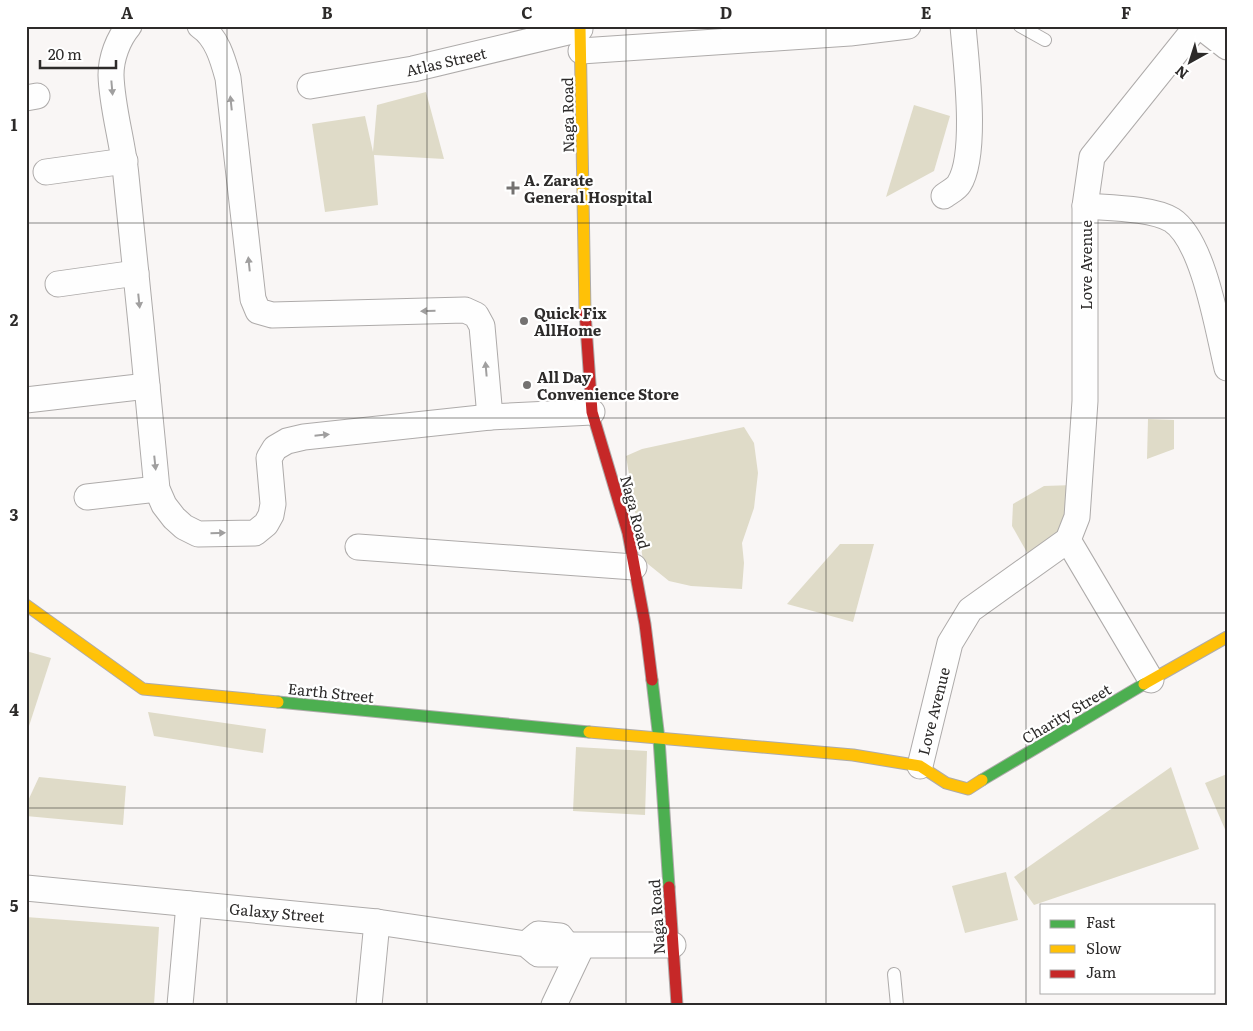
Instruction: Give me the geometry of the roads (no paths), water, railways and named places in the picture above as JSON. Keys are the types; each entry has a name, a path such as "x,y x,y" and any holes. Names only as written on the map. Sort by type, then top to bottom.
{"street":[{"path":"129,26 113,58 111,74 113,97 125,162 158,489 164,506 174,518 198,534 255,533 266,524 272,515 273,504 269,458 275,448 287,441 304,437 490,417 592,412"},
{"path":"200,26 221,53 228,78 253,299 258,311 272,315 460,310 470,313 476,316 482,326 490,417"},
{"name":"Atlas Street","path":"310,86 414,69 580,35 850,30 908,26"},
{"path":"944,196 959,185 967,165 967,84 963,26"},
{"path":"1199,26 1227,47"},
{"name":"Love Avenue","path":"659,739 853,755 920,766 950,643 970,610 1068,540 1077,517 1085,401 1085,206 1092,157 1199,26"},
{"name":"Naga Road","path":"580,35 586,346 592,412 628,533 645,624 659,739 678,1005"},
{"path":"46,172 125,162"},
{"path":"1085,206 1149,213 1170,219 1184,230 1201,268 1227,368"},
{"path":"58,284 136,273"},
{"path":"26,400 147,386"},
{"path":"87,497 158,489"},
{"path":"1068,540 1151,680"},
{"path":"358,547 634,567"},
{"name":"Earth Street","path":"26,605 142,689 659,739"},
{"name":"Charity Street","path":"920,766 946,783 968,789 1227,637"},
{"name":"Galaxy Street","path":"26,888 377,922 526,944 538,954 558,954 574,946 673,945"},
{"path":"180,1005 189,904"},
{"path":"369,1005 377,922"},
{"path":"554,1005 574,946"}],"lane":[{"path":"1020,26 1045,40"},
{"path":"894,974 897,1005"}],"place":[{"name":"A. Zarate General Hospital","path":"513,188"},
{"name":"Quick Fix AllHome","path":"524,321"},
{"name":"All Day Convenience Store","path":"527,385"}]}
